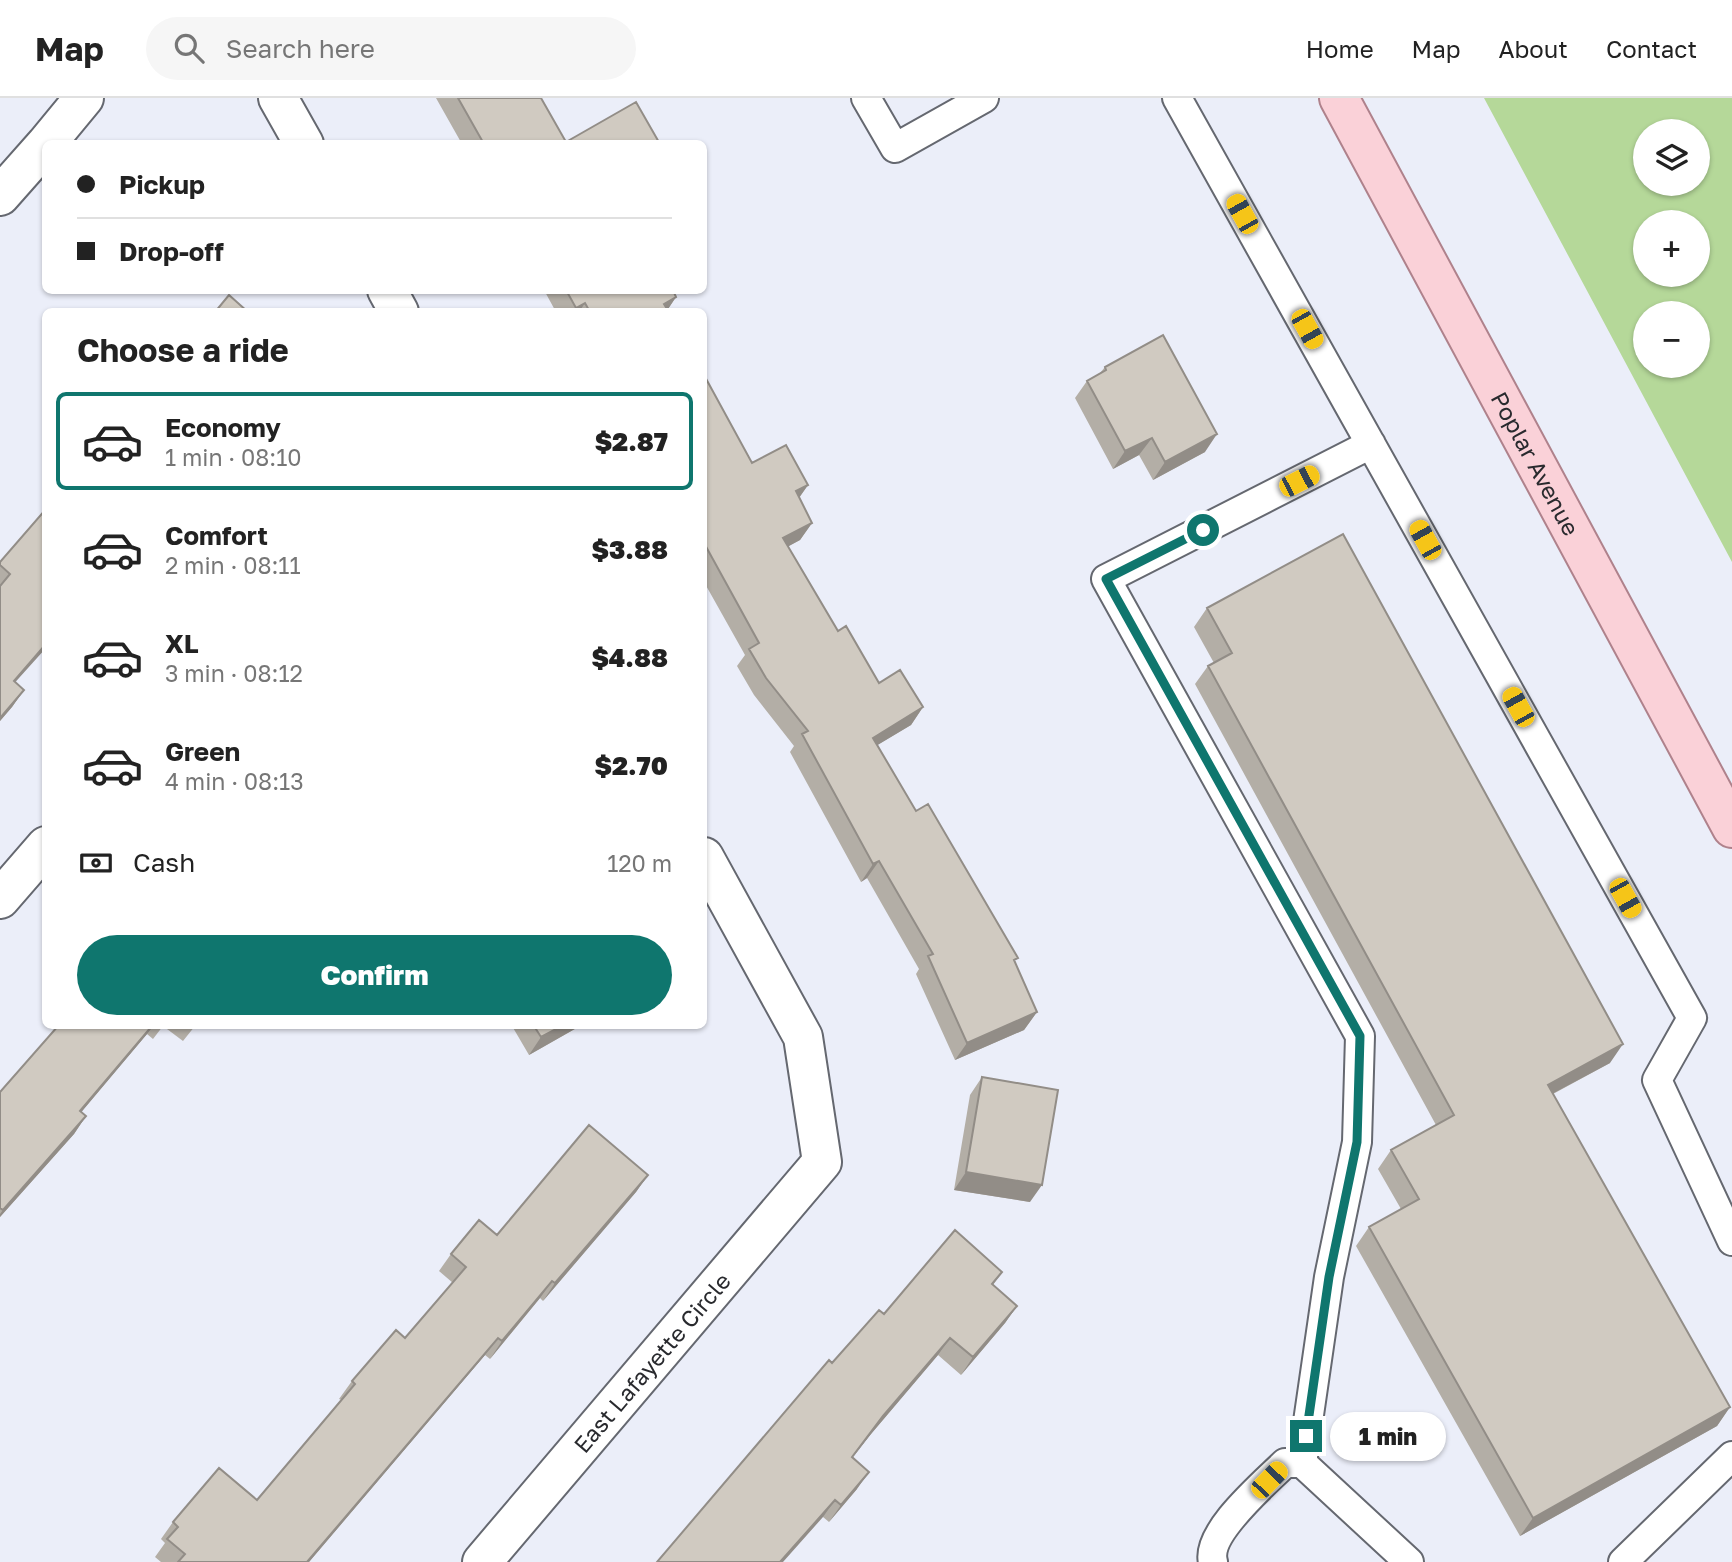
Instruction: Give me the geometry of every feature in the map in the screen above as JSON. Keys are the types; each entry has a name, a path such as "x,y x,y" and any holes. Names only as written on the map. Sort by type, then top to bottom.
{"main road":[{"name":"Poplar Avenue","path":"1339,98 1732,828"}],"street":[{"path":"49,140 84,98"},
{"path":"278,98 302,140"},
{"path":"0,196 42,149"},
{"path":"0,899 42,851"},
{"name":"East Lafayette Circle","path":"482,1562 822,1162 803,1037 707,862"}],"lane":[{"path":"866,98 895,148 984,98"},
{"path":"1177,98 1692,1018 1657,1080 1732,1241"},
{"path":"1302,1463 1329,1277 1357,1142 1360,1036 1106,579 1371,444"},
{"path":"1623,1562 1732,1456"},
{"path":"1213,1562 1212,1556 1221,1530 1284,1464 1302,1463 1409,1562"}],"green space":[{"path":"1484,98 1732,98 1732,562 1634,378 1710,378 1710,301 1633,301 1633,377"}],"building":[{"path":"458,98 541,98 565,140 482,140"},
{"path":"636,102 658,140 570,140"},
{"path":"568,294 675,294 676,297 664,304 666,308 588,308 585,303 576,308"},
{"path":"229,295 244,308 218,308"},
{"path":"1163,335 1217,434 1165,462 1152,438 1125,451 1087,381 1106,370 1105,367"},
{"path":"707,380 752,463 786,445 808,485 796,491 812,523 783,538 838,631 846,626 879,683 900,670 923,707 873,738 916,811 928,804 1018,958 1014,960 1037,1012 967,1043 928,956 933,954 879,861 873,864 802,734 808,731 766,678 749,649 759,643 707,548"},
{"path":"42,514 42,649 14,681 24,690 0,718 0,586 10,574 0,562"},
{"path":"1343,534 1623,1044 1548,1085 1730,1407 1533,1518 1369,1227 1419,1199 1391,1150 1454,1115 1208,666 1232,653 1207,608"},
{"path":"55,1029 149,1029 80,1111 86,1116 3,1210 0,1208 0,1092"},
{"path":"536,1029 556,1029 541,1037"},
{"path":"982,1077 1058,1090 1042,1185 966,1172"},
{"path":"589,1125 648,1175 502,1341 498,1338 307,1562 178,1562 185,1554 167,1539 178,1527 173,1522 219,1468 257,1500 355,1384 352,1381 396,1330 405,1338 466,1267 451,1254 479,1220 497,1235"},
{"path":"955,1230 1002,1272 992,1284 1017,1306 973,1357 950,1338 883,1416 852,1457 869,1472 841,1505 835,1500 780,1562 657,1562 829,1360 832,1363 879,1310 884,1314"}],"route":[{"path":"1203,530 1106,579 1360,1036 1357,1142 1329,1277 1306,1436"}]}
